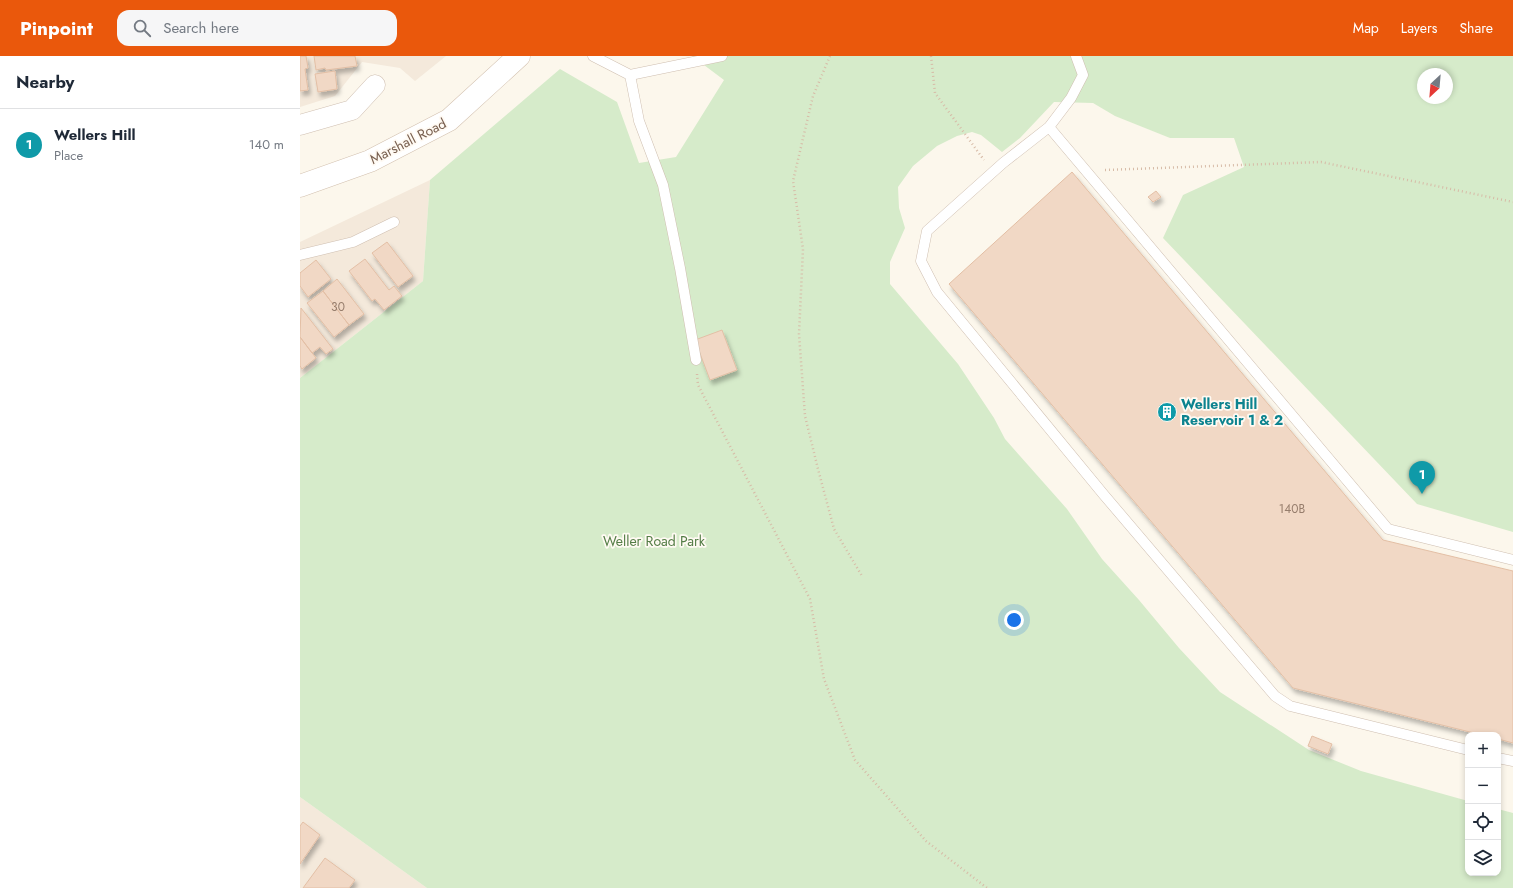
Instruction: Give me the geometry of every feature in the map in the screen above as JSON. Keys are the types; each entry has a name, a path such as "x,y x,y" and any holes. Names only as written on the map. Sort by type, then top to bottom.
{"main road":[{"name":"Marshall Road","path":"300,186 370,161 449,120 519,56"}],"street":[{"path":"300,125 352,110 375,85"}],"lane":[{"path":"593,56 630,74 722,56"},
{"path":"1076,56 1082,75 1072,98 1049,127 993,172 927,230 921,261 937,292 1104,495 1275,696 1290,706 1465,749"},
{"path":"630,74 640,120 663,185 680,268 696,360"},
{"path":"1049,127 1084,166 1388,529 1513,560"},
{"path":"300,256 353,242 394,222"},
{"path":"1501,759 1513,761"}],"path":[{"path":"830,56 812,96 793,181 803,249 799,334 805,416 820,476 834,528 862,576"},
{"path":"931,56 935,93 993,172"},
{"path":"1084,166 1101,170 1321,162 1513,202"},
{"path":"696,360 698,385 810,599 824,679 855,760 926,841 987,888"}],"shaded area":[{"path":"300,56 446,56 415,81 400,68 362,62 335,96 300,107"},
{"path":"430,180 423,281 300,378 300,242"},
{"path":"300,797 427,888 300,888"}],"green space":[{"name":"Weller Road Park","path":"692,56 1513,56 1513,532 1417,504 1163,238 1183,195 1244,167 1234,138 1170,138 1115,116 1093,103 1054,102 1020,138 1002,152 981,135 972,132 957,136 937,146 913,166 898,187 899,208 905,228 890,262 890,284 958,364 994,418 1005,439 1067,509 1102,559 1179,648 1220,692 1309,750 1361,771 1465,800 1465,876 1501,876 1501,810 1513,813 1513,888 427,888 300,797 300,378 423,281 430,180 560,69 617,102 639,163 676,157 724,80"}],"building":[{"path":"300,56 306,56 308,68 305,69 308,90 300,91"},
{"path":"314,56 355,56 357,66 316,70"},
{"path":"335,71 337,89 318,92 315,74"},
{"name":"Wellers Hill Reservoir 1 & 2","path":"1072,172 1383,540 1513,571 1513,743 1501,740 1501,732 1470,732 1293,688 949,284"},
{"path":"1156,191 1161,197 1153,202 1148,197"},
{"path":"387,242 413,276 398,287 372,253"},
{"path":"365,259 389,290 394,286 402,296 384,310 375,299 372,301 349,271"},
{"path":"316,260 331,279 308,297 300,286 300,273"},
{"path":"337,279 364,314 349,325 323,291"},
{"path":"323,291 349,325 334,337 307,303"},
{"path":"301,308 333,349 326,354 320,347 312,353 300,337"},
{"path":"722,330 737,370 710,380 695,340"},
{"path":"300,337 316,358 302,369 300,366"},
{"path":"1312,736 1332,744 1328,754 1308,746"},
{"path":"303,822 320,835 300,864 300,826"},
{"path":"325,858 355,880 349,888 303,888"}],"place":[{"name":"Wellers Hill Reservoir 1 & 2","path":"1167,412"},
{"name":"Wellers Hill","path":"1422,494"}]}
